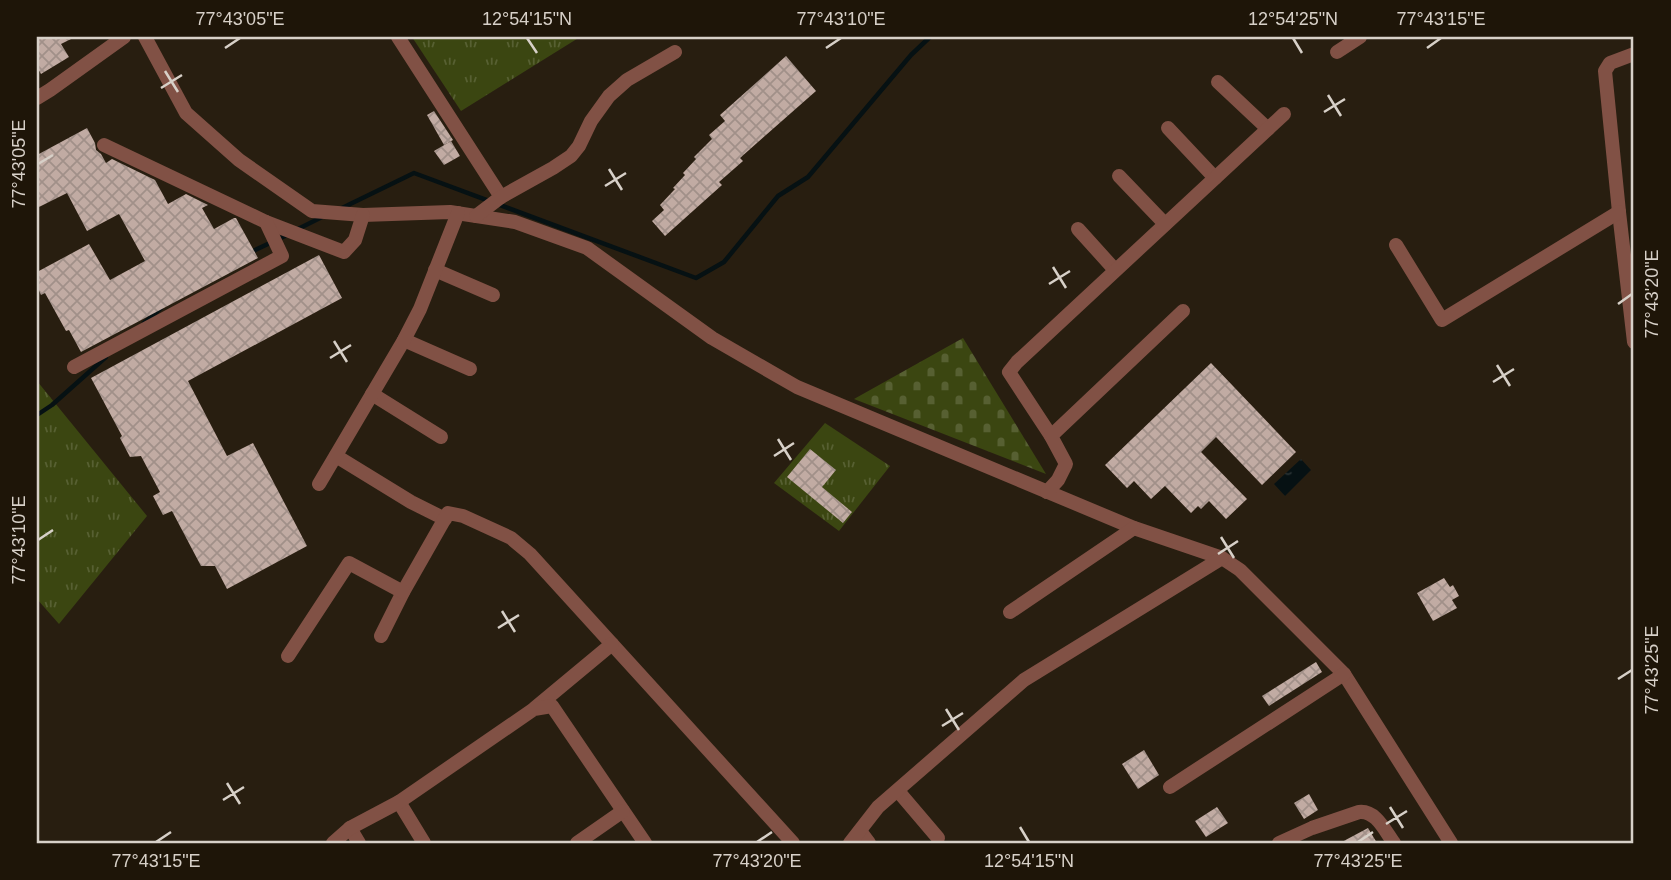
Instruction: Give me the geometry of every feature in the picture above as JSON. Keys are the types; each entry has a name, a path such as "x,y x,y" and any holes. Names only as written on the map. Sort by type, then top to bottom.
{"street":[{"path":"37,98 124,37"},
{"path":"145,37 186,113 239,160 312,211 363,215 458,213 515,222 587,248 712,338 797,387 1134,528 1222,558 1240,570 1344,674 1451,843"},
{"path":"398,37 501,197"},
{"path":"1337,52 1360,37"},
{"path":"477,216 501,197 571,156 609,96 627,80 675,52"},
{"path":"1634,56 1610,63 1605,71 1634,342"},
{"path":"1218,82 1268,129"},
{"path":"1047,492 1058,480 1066,464 1009,372 1283,114"},
{"path":"1168,128 1215,178"},
{"path":"104,145 266,222 344,252 355,240 363,215"},
{"path":"1119,176 1165,224"},
{"path":"1396,245 1442,320 1619,212"},
{"path":"319,484 420,309 458,213"},
{"path":"74,367 282,256 266,222"},
{"path":"1078,229 1115,270"},
{"path":"435,270 493,295"},
{"path":"1051,436 1183,311"},
{"path":"404,340 470,369"},
{"path":"372,394 441,437"},
{"path":"336,456 411,502 445,519"},
{"path":"381,636 448,513 463,516 511,538 530,554 793,843"},
{"path":"1010,612 1134,528"},
{"path":"850,843 878,807 1024,680 1222,558"},
{"path":"288,656 349,563 403,592"},
{"path":"333,843 350,828 399,802 534,709 612,645"},
{"path":"1170,787 1344,674"},
{"path":"534,709 552,706 645,843"},
{"path":"898,791 938,838"},
{"path":"399,802 425,843"},
{"path":"577,843 623,811"},
{"path":"1279,843 1312,828 1367,811 1395,843"},
{"path":"350,828 359,843"},
{"path":"860,831 869,843"}],"green space":[{"path":"412,37 580,37 461,111"},
{"path":"963,338 1046,474 854,399"},
{"path":"37,381 147,516 59,624 37,599"},
{"path":"825,423 890,466 839,531 774,483"}],"water":[{"path":"1301,459 1311,470 1285,496 1274,484"}],"building":[{"path":"37,37 75,37 61,44 69,57 41,74 37,67"},
{"path":"786,56 816,91 740,158 743,161 719,182 722,185 665,236 652,221 664,210 660,205 685,175 683,173 696,159 694,157 712,139 709,135 725,121 720,115"},
{"path":"434,111 453,140 444,145 427,115"},
{"path":"87,128 96,150 106,163 112,159 155,180 168,204 186,194 208,205 202,208 214,229 236,218 258,258 81,352 45,293 41,295 37,286 37,272 89,244 110,280 145,261 119,214 87,231 67,193 37,208 37,155"},
{"path":"451,141 460,156 444,165 434,151"},
{"path":"319,255 342,298 188,381 227,456 253,443 307,546 227,589 215,566 201,566 172,511 163,515 153,496 160,492 141,456 130,457 120,438 122,436 91,378"},
{"path":"1211,363 1296,452 1262,485 1216,437 1201,452 1247,499 1226,519 1209,501 1201,509 1198,506 1191,513 1165,486 1151,499 1134,481 1127,488 1105,465"},
{"path":"810,449 836,470 822,487 852,512 843,523 787,477"},
{"path":"1444,578 1450,587 1453,585 1459,596 1452,600 1457,608 1433,621 1417,593"},
{"path":"1316,662 1322,672 1269,706 1262,696"},
{"path":"1144,750 1159,775 1138,789 1122,764"},
{"path":"1309,794 1318,810 1304,819 1294,803"},
{"path":"1217,807 1228,823 1206,837 1195,821"},
{"path":"1368,828 1377,843 1340,843"}],"waterway":[{"path":"342,208 414,173 696,278 724,262 778,196 808,177 911,55 930,37"},
{"path":"298,229 324,216"},
{"path":"251,252 287,235"},
{"path":"144,323 161,308"},
{"path":"37,415 106,357"}]}
